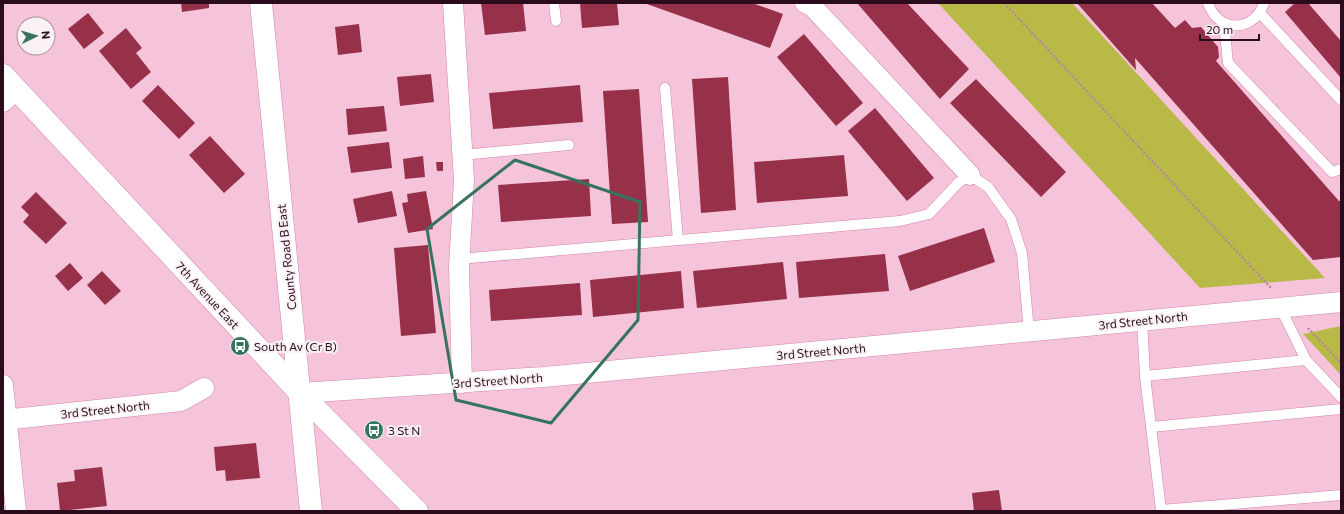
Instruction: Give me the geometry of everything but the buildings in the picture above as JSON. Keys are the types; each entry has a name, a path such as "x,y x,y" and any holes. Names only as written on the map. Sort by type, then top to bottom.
{"street":[{"name":"County Road B East","path":"261,3 311,511"},
{"path":"453,3 464,180 459,259 462,382"},
{"path":"805,3 812,6 970,175"},
{"name":"7th Avenue East","path":"7,88 300,393 417,511"},
{"name":"3rd Street North","path":"300,393 552,376 1341,302"},
{"path":"3,386 5,420 16,511"},
{"name":"3rd Street North","path":"5,420 181,401 204,388"}],"lane":[{"path":"554,3 556,21"},
{"path":"1208,3 1210,11 1216,18 1224,24 1234,26 1253,20 1260,13 1264,3"},
{"path":"1260,13 1341,100"},
{"path":"1224,24 1228,63 1332,172 1341,169"},
{"path":"664,88 678,240"},
{"path":"462,155 569,145"},
{"path":"459,259 900,222 929,214 958,183 970,175 988,187 1011,219 1022,253 1028,332"},
{"path":"1284,307 1306,360 1341,397"},
{"path":"1142,320 1145,376 1161,510 1341,495"},
{"path":"1145,376 1306,360"},
{"path":"1151,427 1341,409"}],"path":[{"path":"1004,3 1284,307 1341,363"}],"highlighted area":[{"path":"515,160 640,202 638,320 551,423 456,400 427,229"}],"shaded area":[{"path":"938,3 1072,3 1325,278 1200,288"},
{"path":"1341,326 1341,375 1303,334"}],"place":[{"name":"South Av (Cr B)","path":"240,346"},
{"name":"3 St N","path":"374,430"}]}
